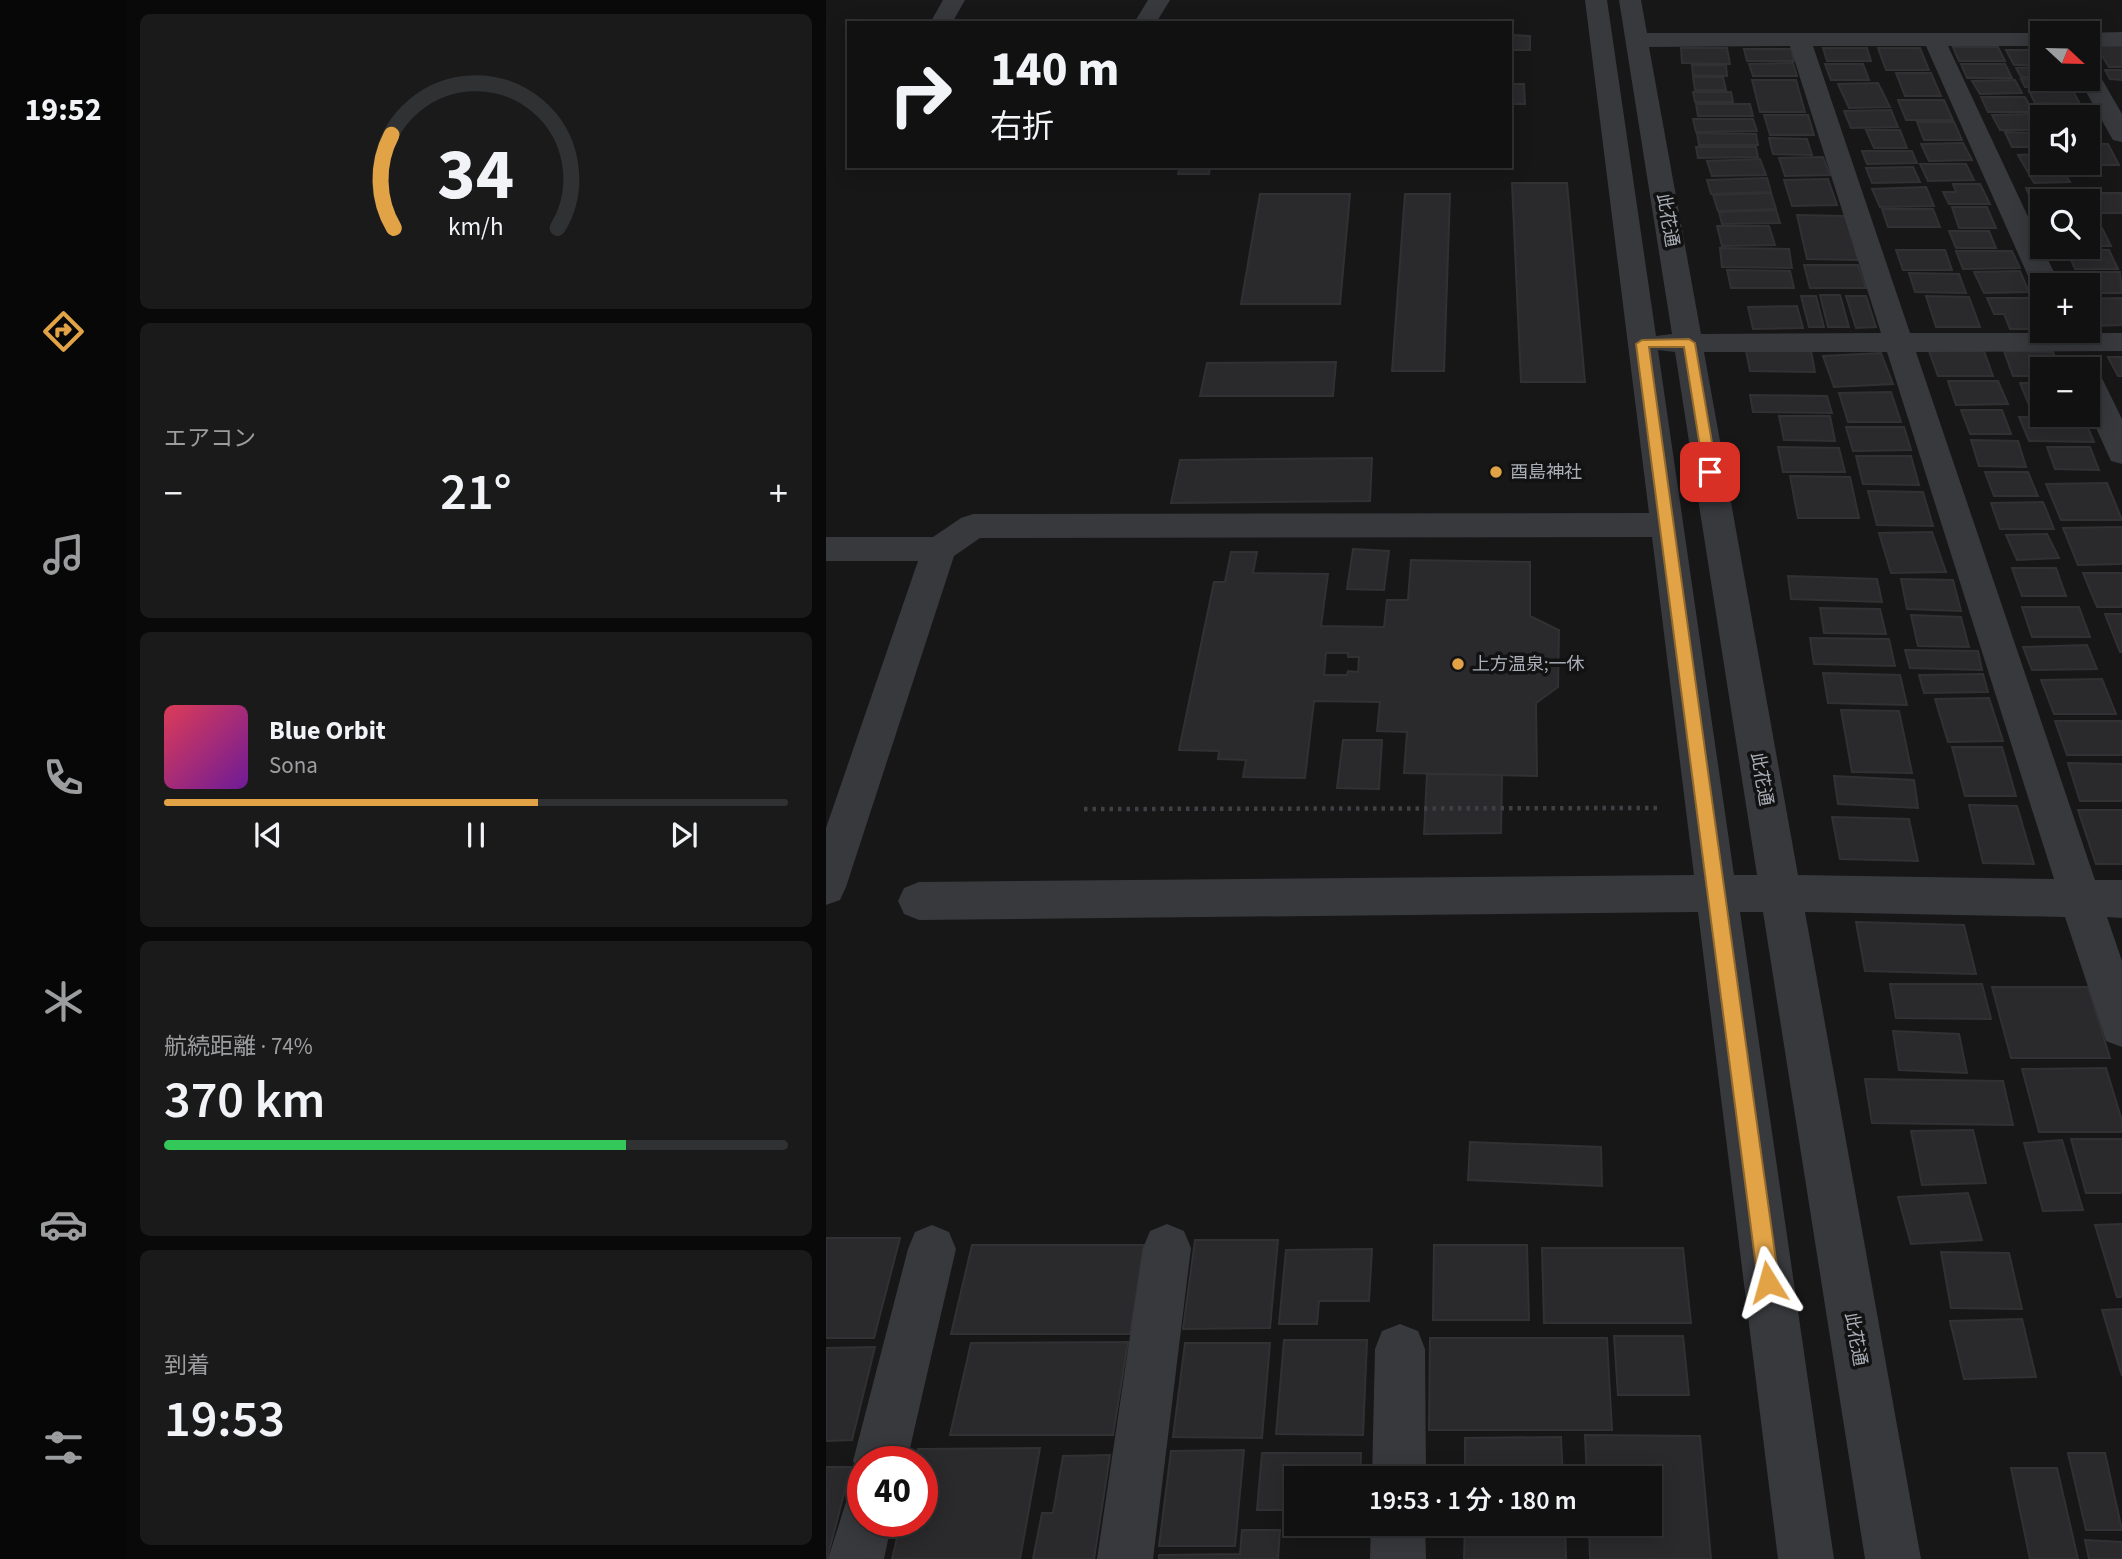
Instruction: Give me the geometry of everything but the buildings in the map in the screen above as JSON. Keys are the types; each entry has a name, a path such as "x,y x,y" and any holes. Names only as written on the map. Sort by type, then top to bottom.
{"street":[{"path":"943,21 954,0"},
{"path":"1146,21 1159,0"},
{"path":"1596,0 1806,1559"},
{"name":"此花通","path":"1630,0 1894,1559"},
{"path":"1798,39 2122,1026"},
{"path":"1934,39 2041,273"},
{"path":"1637,40 2030,39"},
{"path":"2100,39 2122,39"},
{"path":"2097,91 2122,135"},
{"path":"1642,344 2030,338"},
{"path":"2100,340 2122,342"},
{"path":"2100,404 2122,453"},
{"path":"826,549 939,550 973,526 1667,525"},
{"path":"826,887 939,550"},
{"path":"919,901 1716,894 2122,899"},
{"path":"1125,1559 1167,1248"},
{"path":"884,1446 932,1249"},
{"path":"1399,1466 1401,1349"},
{"path":"1398,1536 1398,1559"},
{"path":"856,1559 861,1537"}],"path":[{"path":"1084,809 1657,808"}],"place":[{"name":"酉島神社","path":"1496,472"},
{"name":"上方温泉;一休","path":"1458,664"}],"route":[{"path":"1710,472 1689,343 1642,344 1768,1282"}]}
